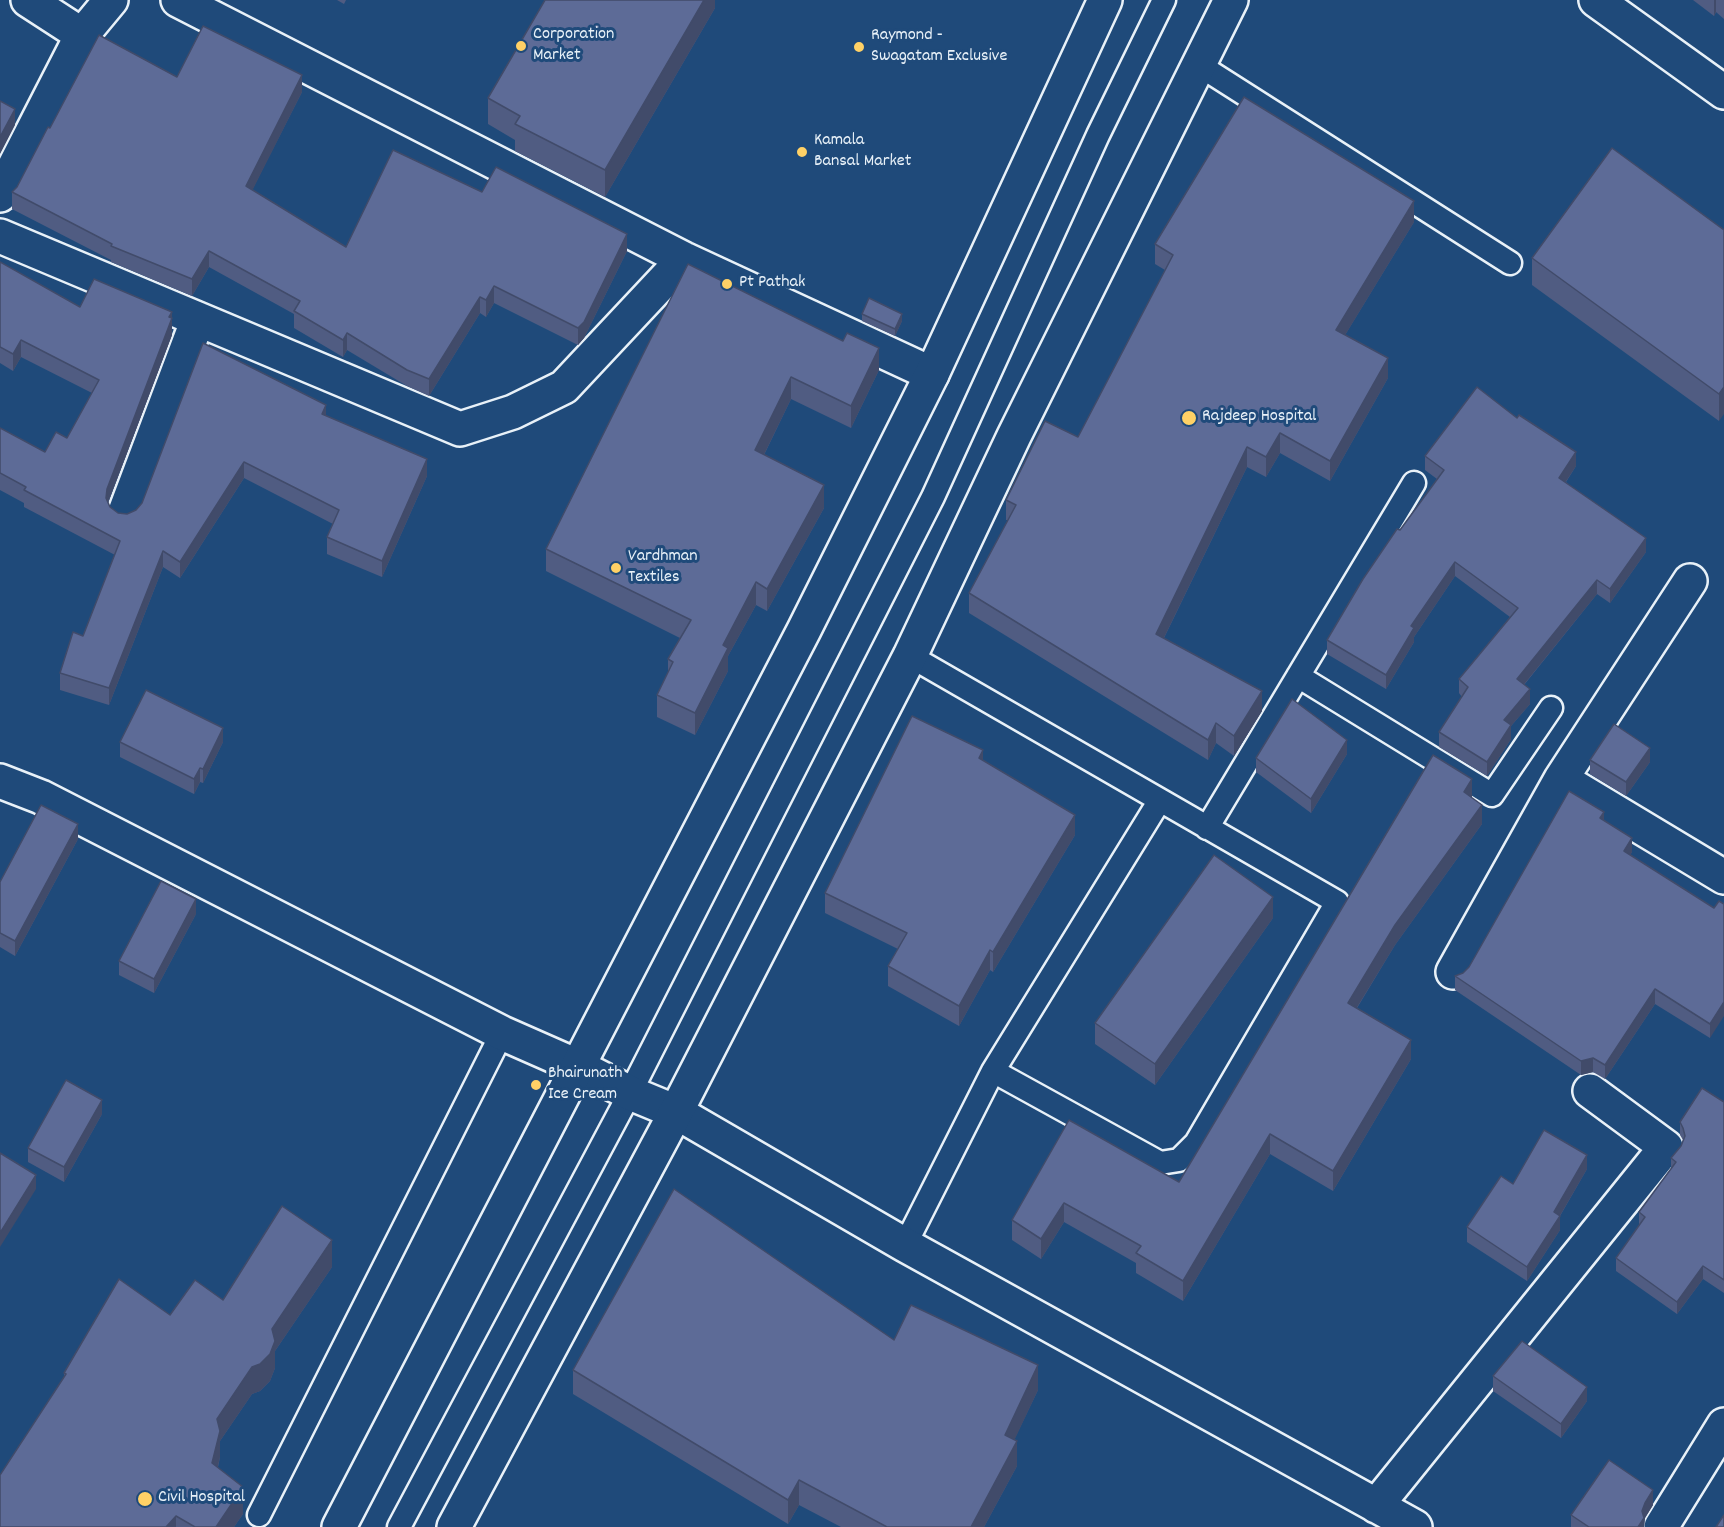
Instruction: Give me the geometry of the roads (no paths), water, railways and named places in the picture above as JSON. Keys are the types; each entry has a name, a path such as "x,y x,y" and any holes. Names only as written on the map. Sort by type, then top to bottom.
{"street":[{"path":"28,0 82,35"},
{"path":"0,195 82,35 111,0"},
{"path":"178,0 684,260 932,374"},
{"path":"339,1527 804,630 932,374 1105,0"},
{"path":"454,1527 676,1112 910,656 1014,436 1232,0"},
{"path":"1596,0 1724,92"},
{"path":"0,236 460,429 513,412 564,387 684,260"},
{"path":"125,512 198,319"},
{"path":"1453,972 1560,779 1690,581"},
{"path":"1560,779 1724,878"},
{"path":"0,781 41,797 502,1034 676,1112 905,1245 1415,1527"},
{"path":"1376,1506 1666,1147 1590,1091"},
{"path":"1661,1527 1724,1425"}],"lane":[{"path":"399,1527 630,1093 933,497 1098,135 1164,0"},
{"path":"1199,65 1510,263"},
{"path":"1207,828 1414,483"},
{"path":"910,656 1337,902 1196,1143 1179,1160 1160,1163 993,1071"},
{"path":"1298,676 1492,795 1551,708"},
{"path":"905,1245 993,1071 1160,800"},
{"path":"259,1515 502,1034"}],"place":[{"name":"Corporation Market","path":"521,46"},
{"name":"Raymond - Swagatam Exclusive","path":"859,47"},
{"name":"Kamala Bansal Market","path":"802,152"},
{"name":"Pt Pathak","path":"727,284"},
{"name":"Rajdeep Hospital","path":"1189,418"},
{"name":"Vardhman Textiles","path":"616,568"},
{"name":"Bhairunath Ice Cream","path":"536,1085"},
{"name":"Civil Hospital","path":"145,1499"}]}
